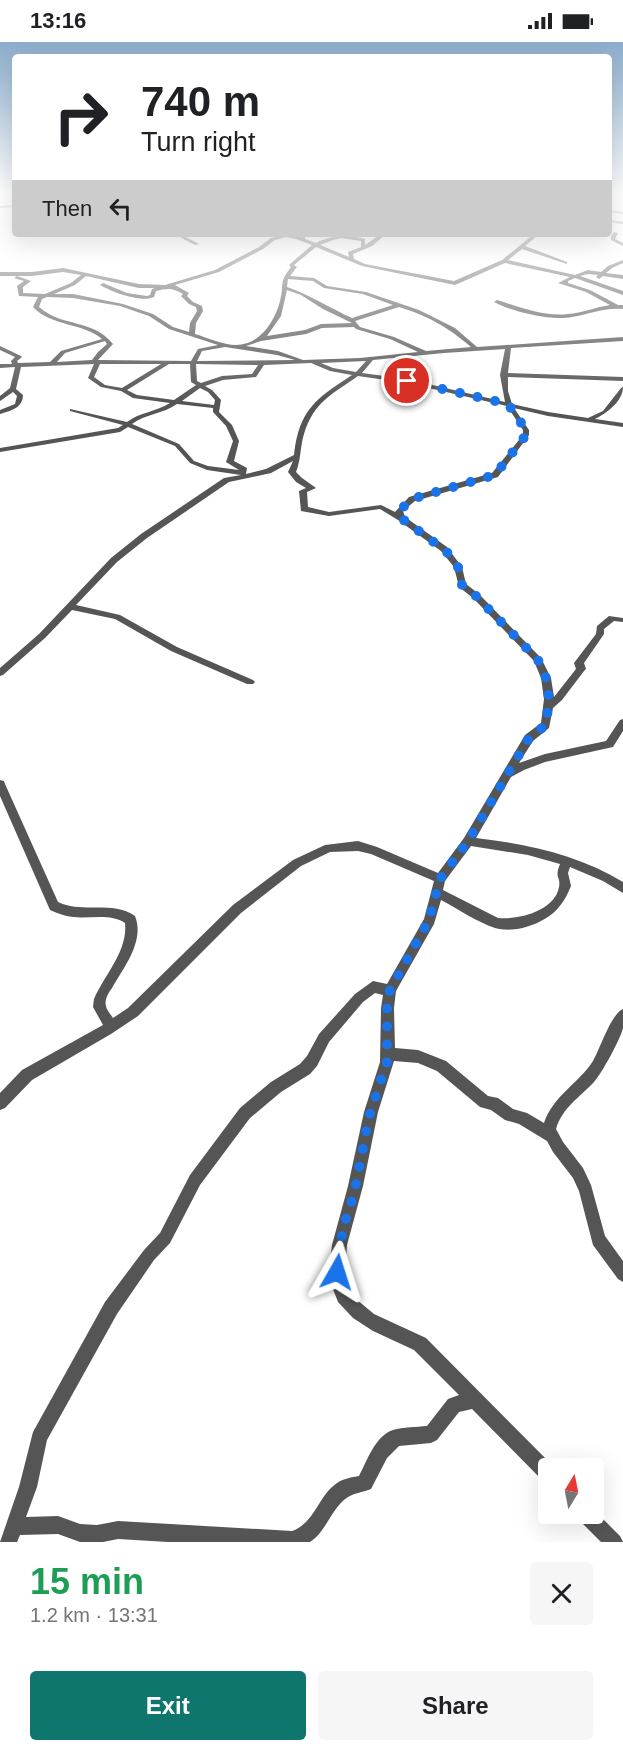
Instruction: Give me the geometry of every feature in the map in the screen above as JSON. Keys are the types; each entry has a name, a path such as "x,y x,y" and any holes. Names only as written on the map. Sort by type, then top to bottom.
{"street":[{"path":"98,277 102,284 108,287 143,299 152,296 154,290 217,271 234,262"},
{"path":"240,347 267,333 276,321 285,288 285,277 294,267 292,264 294,262"},
{"path":"359,262 455,283 502,262"},
{"path":"509,262 574,276 623,293"},
{"path":"621,262 574,276 565,280 563,284 588,291 616,306 623,307"},
{"path":"592,284 610,267"},
{"path":"0,274 62,270 139,286 166,286 184,291 187,294 184,296 191,303 199,306 200,313 193,323 191,334"},
{"path":"588,272 623,277"},
{"path":"13,274 13,278 28,281 20,286 21,295 73,296 121,305 151,315 166,326 225,345 278,353 310,361 332,370 407,381 548,414 623,425"},
{"path":"86,274 73,284 44,296 38,300 36,307 54,320 69,321 90,329 111,344 100,353 93,369 93,381 123,390 135,397 217,406"},
{"path":"285,277 316,281 326,287 364,293 426,315 453,328 477,350"},
{"path":"285,288 353,322 425,353"},
{"path":"497,302 555,316 616,306"},
{"path":"258,339 353,322 398,305"},
{"path":"52,363 63,352 107,339"},
{"path":"0,366 96,362 262,363 371,359 623,339"},
{"path":"225,345 201,349 193,363 194,382 218,400 218,415 229,425 235,436 236,441 230,462 252,474"},
{"path":"0,348 19,357 14,362 17,365 13,389 0,399"},
{"path":"401,518 399,511 409,500 495,475 527,433 508,404 503,375 508,348"},
{"path":"371,359 360,373 330,391 316,404 301,436 297,465 292,473 312,488 303,491 304,509 329,514 377,506 401,518 446,551 458,567 462,585 476,596 538,660 546,678 548,707 546,725 529,738 468,841 440,879 429,920 390,990 387,1000 387,1054 369,1117 354,1194 343,1228 338,1260 339,1284 345,1298 353,1307 401,1337 420,1344 538,1464"},
{"path":"123,390 162,365 169,363"},
{"path":"0,450 113,431 136,418 164,410 199,386 222,378 254,376 262,363"},
{"path":"503,375 623,379"},
{"path":"0,412 19,403 20,395 13,389"},
{"path":"587,420 605,412 623,389"},
{"path":"72,410 127,424 171,441 192,462 207,468 252,474"},
{"path":"0,673 42,636 120,554 144,536 234,477 268,471 297,456"},
{"path":"69,606 117,617 174,649 250,682"},
{"path":"548,707 559,698 581,669 579,663 600,634 600,628 612,618 621,620"},
{"path":"506,776 536,759 562,756 609,744 623,723"},
{"path":"0,784 54,906 74,914 120,913 131,920 132,928 128,946 100,999 99,1007 111,1027"},
{"path":"468,841 505,846 567,862 605,877 623,888"},
{"path":"0,1103 35,1070 111,1027 150,997 237,909 249,902 287,870 319,852 347,846 364,847 440,879"},
{"path":"438,893 497,923 519,924 535,919 560,895 565,886 561,873 567,862"},
{"path":"11,1534 28,1487 37,1447 45,1425 111,1308 170,1230 195,1180 245,1113 276,1086 305,1069 324,1038 360,998 374,987 390,990"},
{"path":"550,1135 550,1124 556,1112 566,1097 591,1075 623,1015"},
{"path":"387,1054 409,1053 436,1061 485,1102 493,1103 510,1115 522,1118 550,1135 578,1173 586,1190 598,1240 623,1274"},
{"path":"11,1534 47,1524 58,1525 80,1533 144,1530 170,1538 292,1539 304,1537 313,1530 342,1490 365,1483 381,1452 395,1438 431,1434 454,1405 476,1400"},
{"path":"595,1524 614,1542"}],"route":[{"path":"337,1272 343,1228 354,1194 369,1117 387,1062 387,1000 390,990 429,920 440,879 468,841 515,758 529,738 546,725 549,703 546,678 538,660 476,596 462,585 459,569 446,551 401,518 399,511 409,500 495,475 526,435 526,430 508,404 407,381"}]}
